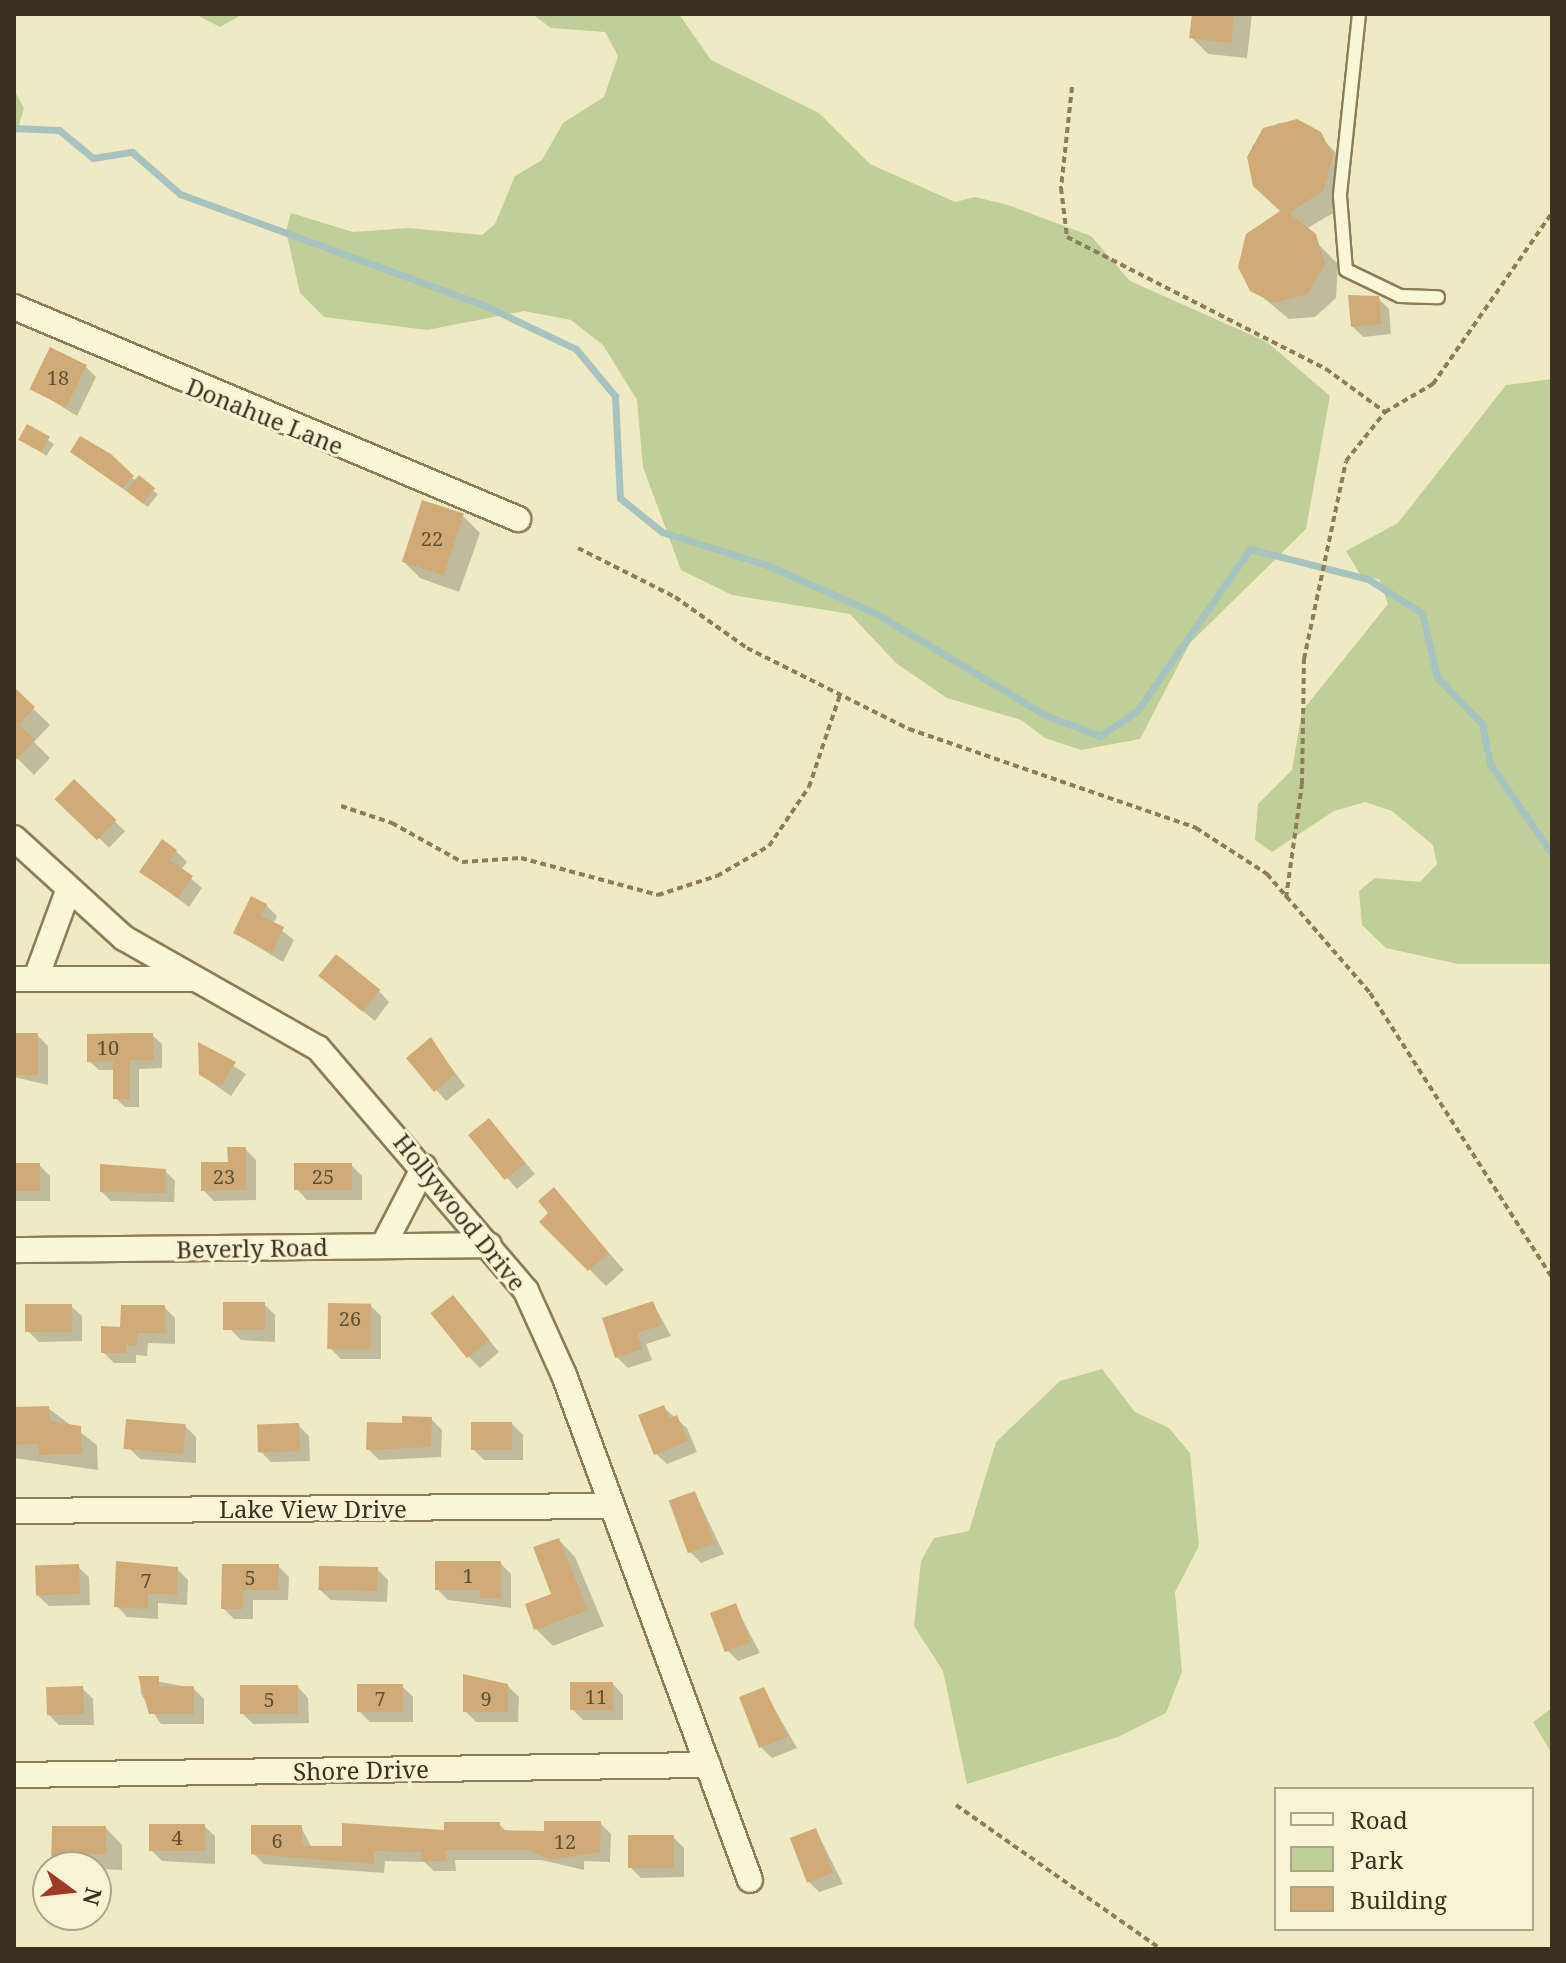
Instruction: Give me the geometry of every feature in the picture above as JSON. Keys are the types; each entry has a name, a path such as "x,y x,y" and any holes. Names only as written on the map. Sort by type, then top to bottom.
{"street":[{"name":"Donahue Lane","path":"14,307 518,519"},
{"name":"Hollywood Drive","path":"14,838 68,891 124,938 318,1048 489,1245 542,1322 750,1880"},
{"path":"68,891 25,978 195,979"},
{"path":"383,1246 424,1167"},
{"name":"Beverly Road","path":"14,1250 489,1245"},
{"name":"Lake View Drive","path":"14,1511 612,1506"},
{"name":"Shore Drive","path":"14,1775 708,1765"}],"lane":[{"path":"1359,14 1340,196 1346,270 1400,296 1438,297"}],"path":[{"path":"1072,87 1061,188 1067,237 1326,369 1385,412"},
{"path":"1286,898 1302,784 1304,659 1346,461 1385,412 1433,384 1552,213"},
{"path":"578,548 675,597 747,648 1000,766 1196,828 1267,874 1370,993 1552,1278"},
{"path":"341,806 392,823 462,862 521,858 658,895 717,876 769,846 809,787 841,692"},
{"path":"956,1805 1161,1949"}],"green space":[{"path":"195,14 243,14 220,27"},
{"path":"532,14 679,14 711,60 819,113 870,164 955,202 975,197 1008,205 1091,236 1130,281 1267,342 1330,396 1306,529 1190,643 1140,739 1081,750 1045,738 1021,720 947,698 896,663 850,614 732,595 681,570 643,467 637,400 603,345 571,320 524,311 427,330 324,317 300,293 286,231 291,213 353,232 409,228 482,235 495,224 515,176 542,160 563,123 604,97 618,56 605,32 551,28"},
{"path":"14,90 24,108 14,141"},
{"path":"1552,379 1552,964 1458,964 1386,948 1362,925 1359,891 1375,878 1420,882 1437,864 1433,845 1392,811 1365,802 1334,811 1272,852 1255,840 1258,804 1292,770 1302,711 1388,604 1379,579 1361,576 1346,551 1398,523 1506,385"},
{"path":"1102,1369 1135,1412 1169,1428 1190,1453 1199,1546 1175,1592 1182,1672 1166,1713 1118,1737 967,1784 943,1671 914,1626 921,1561 934,1538 969,1531 996,1442 1060,1381"},
{"path":"1552,1708 1552,1754 1533,1722"}],"building":[{"path":"1192,14 1234,14 1231,43 1189,38"},
{"path":"1297,119 1321,132 1333,156 1323,191 1289,213 1316,234 1325,264 1308,294 1274,303 1250,291 1238,267 1246,234 1280,211 1253,186 1247,157 1263,128"},
{"path":"1348,295 1379,296 1381,324 1351,327"},
{"path":"50,347 87,365 66,407 29,389"},
{"path":"27,424 50,437 41,452 18,440"},
{"path":"80,436 111,454 134,476 122,488 70,452"},
{"path":"139,475 155,488 143,504 126,491"},
{"path":"422,500 464,514 444,575 402,562"},
{"path":"14,687 35,707 19,725 35,740 14,762"},
{"path":"74,779 116,820 97,840 55,799"},
{"path":"162,839 177,850 170,860 193,876 178,898 139,872"},
{"path":"251,896 267,904 261,916 284,927 272,953 233,933"},
{"path":"336,954 380,990 363,1012 318,976"},
{"path":"14,1033 38,1033 38,1075 14,1075"},
{"path":"153,1033 154,1060 130,1060 130,1099 113,1099 113,1061 87,1062 87,1034"},
{"path":"431,1037 455,1074 434,1092 406,1058"},
{"path":"198,1042 236,1062 220,1086 199,1075"},
{"path":"489,1118 526,1163 505,1180 468,1135"},
{"path":"227,1147 246,1147 246,1190 201,1191 201,1162 228,1162"},
{"path":"14,1163 40,1163 40,1191 14,1191"},
{"path":"294,1163 352,1163 352,1190 294,1190"},
{"path":"100,1164 166,1169 165,1193 100,1192"},
{"path":"554,1187 609,1253 588,1271 539,1222 548,1213 538,1201"},
{"path":"453,1295 490,1340 467,1358 430,1313"},
{"path":"653,1301 662,1325 637,1333 642,1349 615,1358 602,1318"},
{"path":"223,1302 265,1302 265,1330 223,1330"},
{"path":"328,1303 371,1304 370,1350 327,1349"},
{"path":"25,1304 72,1304 72,1332 25,1332"},
{"path":"121,1305 165,1305 165,1333 137,1333 137,1346 126,1345 126,1353 101,1353 101,1326 120,1327"},
{"path":"664,1405 669,1419 677,1415 688,1441 654,1455 638,1415"},
{"path":"49,1406 50,1421 81,1426 82,1454 39,1455 39,1444 14,1445 14,1407"},
{"path":"402,1416 432,1417 431,1447 366,1450 367,1422 402,1423"},
{"path":"126,1419 186,1424 183,1454 123,1449"},
{"path":"471,1422 512,1422 512,1450 471,1450"},
{"path":"299,1423 300,1451 258,1452 257,1424"},
{"path":"695,1491 714,1544 688,1553 669,1501"},
{"path":"559,1538 588,1610 534,1630 525,1604 551,1594 533,1547"},
{"path":"116,1561 178,1567 177,1595 148,1593 148,1609 114,1607"},
{"path":"435,1561 501,1561 501,1598 480,1598 480,1590 435,1590"},
{"path":"79,1564 80,1594 36,1596 35,1566"},
{"path":"222,1564 279,1564 278,1590 243,1590 243,1609 221,1609"},
{"path":"319,1566 378,1567 378,1591 319,1590"},
{"path":"736,1603 751,1642 725,1652 710,1613"},
{"path":"463,1674 508,1684 508,1712 463,1712"},
{"path":"138,1676 159,1676 159,1687 194,1686 194,1714 149,1714"},
{"path":"570,1682 613,1682 613,1710 570,1710"},
{"path":"357,1684 403,1684 403,1712 357,1712"},
{"path":"240,1685 298,1685 298,1714 240,1714"},
{"path":"83,1686 84,1714 47,1715 46,1687"},
{"path":"764,1687 788,1737 759,1748 739,1697"},
{"path":"544,1821 601,1821 600,1852 551,1860 529,1850 445,1850 446,1861 421,1861 421,1852 374,1851 374,1864 251,1854 251,1825 302,1825 302,1846 342,1846 342,1823 444,1830 444,1822 500,1822 500,1830 544,1831"},
{"path":"149,1824 205,1824 205,1851 149,1851"},
{"path":"52,1826 106,1826 106,1851 51,1851"},
{"path":"816,1828 833,1873 807,1883 790,1838"},
{"path":"628,1835 674,1835 674,1868 628,1868"}],"waterway":[{"path":"14,128 59,130 93,158 132,152 180,194 486,306 576,349 615,396 620,498 662,532 767,565 877,614 1045,715 1100,736 1137,711 1250,549 1368,579 1422,613 1437,677 1482,724 1490,764 1552,854"}]}
